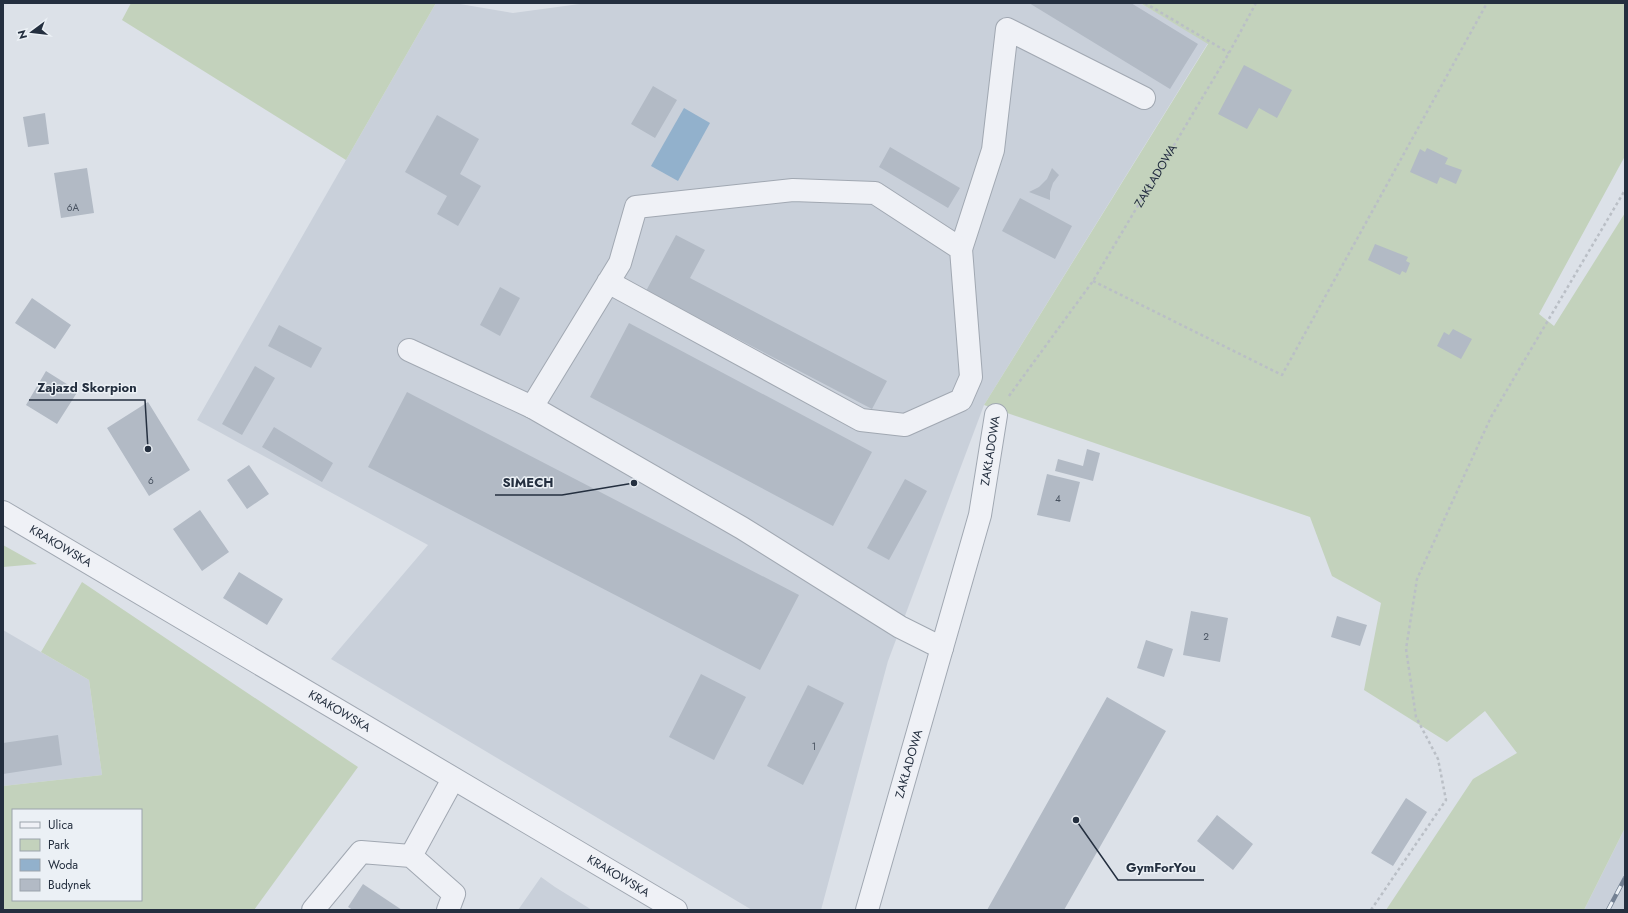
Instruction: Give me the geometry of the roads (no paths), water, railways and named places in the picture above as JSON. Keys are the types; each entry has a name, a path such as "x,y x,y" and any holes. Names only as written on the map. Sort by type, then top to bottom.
{"street":[{"path":"608,282 861,420 905,425 961,400 971,377 962,249 993,150 1007,29 1144,98"},
{"path":"532,406 620,264 636,207 794,190 875,193 962,249"},
{"path":"408,350 532,406 742,528 900,627 942,648"},
{"name":"ZAKŁADOWA","path":"867,910 980,515 996,415"},
{"name":"KRAKOWSKA","path":"3,512 676,910"},
{"path":"411,856 453,779"},
{"path":"313,910 361,852 411,856 454,894 448,910"}],"water":[{"path":"684,108 710,123 678,181 651,166"}],"railway":[{"path":"1608,910 1625,878"}],"place":[{"name":"Zajazd Skorpion","path":"148,449"},
{"name":"SIMECH","path":"634,483"},
{"name":"GymForYou","path":"1076,820"}]}
